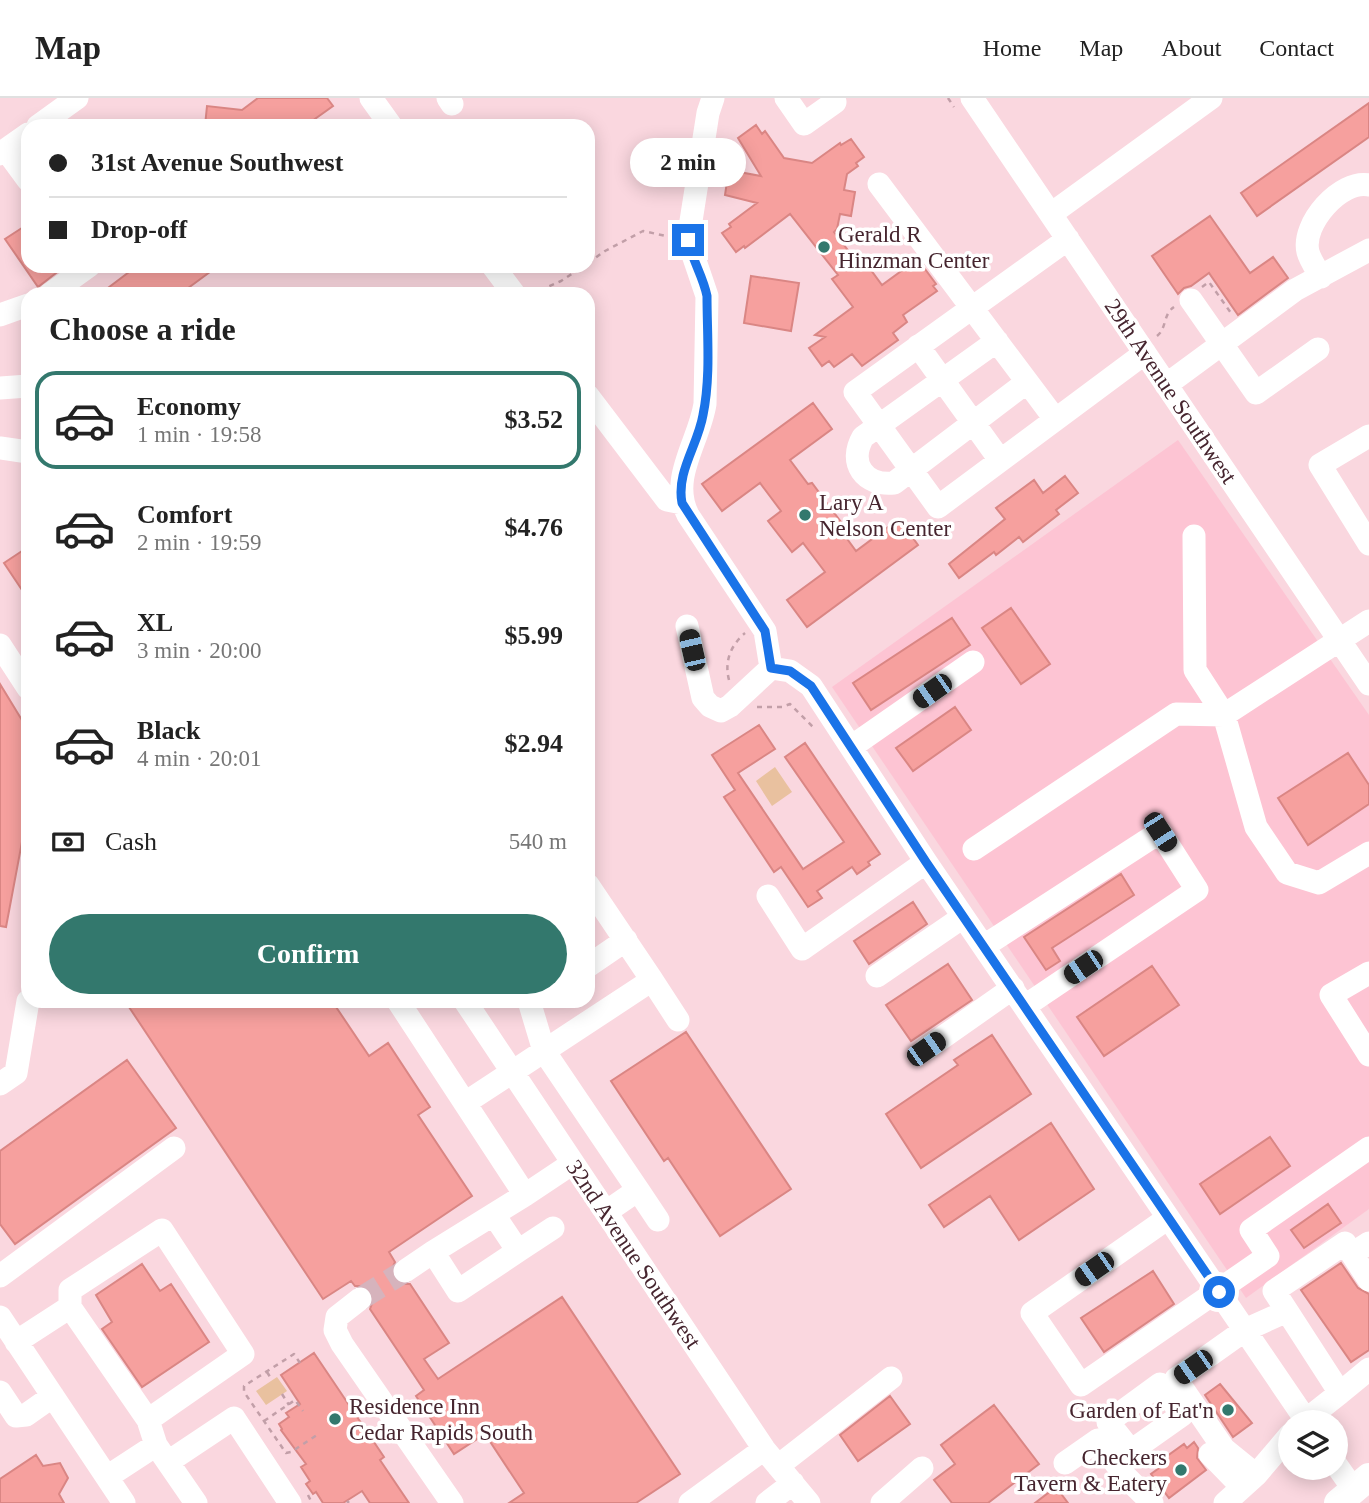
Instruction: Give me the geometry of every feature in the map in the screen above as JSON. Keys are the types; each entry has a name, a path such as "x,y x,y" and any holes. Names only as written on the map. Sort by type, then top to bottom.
{"street":[{"path":"48,119 76,98"},
{"path":"371,98 386,119"},
{"path":"713,98 708,113 688,240 693,259 705,283 707,296 707,380 703,418 681,484 682,503 765,631 771,668"},
{"path":"788,99 804,124 835,102 832,98"},
{"name":"29th Avenue Southwest","path":"972,98 1369,684"},
{"path":"1051,214 1211,98"},
{"path":"21,139 3,152 21,172"},
{"path":"879,184 1055,419"},
{"path":"1321,277 1308,252 1307,236 1313,221 1327,202 1350,188 1369,185"},
{"path":"1068,239 855,392 937,507 1145,353"},
{"path":"1166,384 1295,290 1369,250"},
{"path":"60,287 79,273"},
{"path":"1191,300 1256,393 1318,349"},
{"path":"0,315 21,308"},
{"path":"997,341 863,437 857,453 861,471 875,482 894,483 1027,382"},
{"path":"918,346 1000,460"},
{"path":"595,405 667,500 682,503"},
{"path":"1369,436 1320,464 1369,544"},
{"path":"0,448 21,451"},
{"path":"1194,536 1195,670 1224,715 1256,827 1287,873 1319,884 1369,853"},
{"path":"974,849 1176,714 1224,715 1369,621"},
{"path":"687,626 703,698 710,706 721,710 771,668"},
{"path":"0,645 21,677"},
{"path":"851,747 973,662"},
{"path":"771,668 790,671 811,686 963,917 1245,1330 1292,1410"},
{"path":"926,1049 1019,997 1197,890 1160,832 984,946"},
{"path":"768,896 802,949 926,862"},
{"path":"595,909 625,940 678,1020"},
{"path":"877,976 963,917"},
{"path":"595,962 625,940"},
{"path":"1369,973 1331,995 1369,1055"},
{"path":"465,1103 652,980"},
{"path":"0,1084 16,1073 27,1008"},
{"path":"403,1008 525,1195"},
{"name":"32nd Avenue Southwest","path":"470,1008 778,1466 810,1503"},
{"path":"534,1008 544,1051 658,1220"},
{"path":"0,1276 174,1148"},
{"path":"1168,1218 1032,1313 1081,1385 1268,1256 1251,1230 1369,1148"},
{"path":"405,1270 573,1163"},
{"path":"606,1212 638,1190"},
{"path":"494,1215 518,1251"},
{"path":"433,1252 458,1291 553,1228"},
{"path":"148,1420 243,1354 162,1230 71,1290 70,1307 148,1420 162,1454 196,1503"},
{"path":"1340,1393 1275,1291 1345,1243 1360,1249 1369,1279"},
{"path":"359,1298 337,1317 335,1330 452,1503"},
{"path":"16,1342 70,1307"},
{"path":"1249,1481 1224,1450 1176,1379 1245,1330 1287,1311"},
{"path":"0,1317 121,1502"},
{"path":"1319,1410 1369,1369"},
{"path":"690,1503 778,1466 891,1378"},
{"path":"0,1391 8,1422 26,1415 53,1396"},
{"path":"1182,1415 1210,1455 1249,1481"},
{"path":"107,1478 234,1418 290,1503"},
{"path":"1065,1463 1098,1440 1126,1477 1152,1503"},
{"path":"1225,1503 1278,1450"},
{"path":"767,1503 778,1466"},
{"path":"896,1498 922,1468"}],"path":[{"path":"595,258 643,231 688,240"},
{"path":"547,287 573,273"},
{"path":"750,628 735,642 729,657 727,673 730,687 751,706 765,709 790,704 819,733"},
{"path":"300,1363 294,1354 244,1386 244,1392 283,1450 288,1453 320,1433"},
{"path":"267,1372 272,1380"},
{"path":"282,1394 289,1405"},
{"path":"264,1421 295,1400 303,1411"}],"shaded area":[{"path":"1178,440 1369,715 1369,1209 1246,1298 832,687"},
{"path":"775,767 792,792 772,806 756,781"},
{"path":"277,1377 287,1391 266,1405 256,1391"}],"building":[{"path":"258,98 327,98 333,106 315,119 206,119 207,106 242,110"},
{"path":"1369,103 1369,137 1257,216 1241,193"},
{"name":"Gerald R Hinzman Center","path":"756,125 762,134 765,131 784,158 812,163 840,143 841,145 851,139 864,157 856,163 858,166 847,174 844,190 855,192 851,216 840,214 834,232 857,262 862,258 882,285 915,261 919,268 922,265 936,284 933,286 937,291 903,315 907,322 893,333 898,340 862,366 852,354 834,367 829,361 822,366 809,348 825,337 815,335 853,307 832,279 838,275 790,214 736,252 722,233 731,227 729,224 757,203 725,195 728,175 738,177 739,172 761,176 738,138"},
{"path":"1210,216 1250,273 1273,257 1288,278 1238,315 1209,273 1178,294 1152,256"},
{"path":"21,229 21,262 5,239"},
{"path":"28,273 56,273 38,287"},
{"path":"128,273 208,273 190,287 109,287"},
{"path":"751,276 799,283 791,331 744,323"},
{"name":"Lary A Nelson Center","path":"813,403 832,429 790,460 808,484 812,483 841,522 837,525 856,551 899,519 918,545 807,627 787,600 825,572 803,543 792,552 768,521 781,511 760,483 722,511 702,484"},
{"path":"1065,476 1078,493 1056,510 1059,514 1023,542 1019,537 959,578 949,564 1005,519 996,508 1034,480 1043,493"},
{"path":"21,552 21,588 4,563"},
{"path":"1011,608 1050,664 1021,684 982,628"},
{"path":"952,618 970,645 871,710 853,683"},
{"path":"0,684 21,718 21,847 6,927 0,926"},
{"path":"955,707 971,730 913,771 896,748"},
{"path":"759,725 775,749 738,773 803,869 844,842 785,757 805,743 880,854 857,874 852,867 817,891 822,898 808,907 781,867 774,872 724,797 735,790 712,755"},
{"path":"1348,753 1369,785 1369,804 1308,845 1278,798"},
{"path":"1121,874 1134,895 1052,948 1060,961 1046,970 1024,937"},
{"path":"913,902 927,924 869,964 854,941"},
{"path":"948,964 972,1000 911,1041 886,1005"},
{"path":"1152,966 1179,1005 1104,1056 1077,1017"},
{"path":"130,1008 337,1008 369,1056 388,1043 430,1107 418,1115 472,1196 389,1252 395,1262 391,1271 393,1278 400,1284 410,1284 449,1343 424,1359 438,1379 562,1297 680,1474 636,1503 509,1503 524,1493 485,1434 454,1454 416,1396 424,1390 370,1309 374,1298 371,1290 365,1286 355,1286 351,1281 323,1299"},
{"path":"686,1032 791,1189 720,1236 668,1158 664,1161 611,1081"},
{"path":"992,1035 1031,1094 921,1168 886,1114 958,1065 954,1060"},
{"path":"127,1060 176,1128 15,1244 0,1224 0,1151"},
{"path":"1051,1123 1094,1189 1019,1240 990,1196 944,1227 929,1205"},
{"path":"1270,1137 1290,1166 1220,1214 1200,1184"},
{"path":"1328,1204 1341,1223 1304,1248 1291,1230"},
{"path":"1341,1263 1358,1288 1369,1294 1369,1350 1351,1362 1301,1290"},
{"path":"142,1264 160,1291 171,1284 209,1342 142,1387 102,1329 112,1322 96,1295"},
{"path":"1153,1271 1174,1304 1104,1352 1081,1318"},
{"name":"Residence Inn Cedar Rapids South","path":"314,1353 384,1457 380,1460 409,1503 370,1503 362,1491 343,1503 323,1503 316,1492 313,1494 306,1484 310,1481 301,1467 306,1464 279,1424 289,1417 286,1413 300,1404 281,1375"},
{"name":"Garden of Eat'n","path":"1220,1384 1252,1423 1233,1437 1205,1395"},
{"path":"890,1396 910,1424 858,1461 840,1435"},
{"path":"994,1405 1039,1464 988,1503 952,1503 934,1480 955,1464 941,1445"},
{"name":"Checkers Tavern & Eatery","path":"1194,1442 1198,1448 1197,1458 1206,1470 1169,1498 1151,1474 1166,1463 1163,1459 1184,1444 1187,1448"},
{"path":"36,1455 43,1466 60,1463 68,1478 59,1494 64,1503 0,1503 0,1479"},
{"path":"1056,1487 1068,1503 1035,1503"}],"tunnel":[{"path":"360,1299 405,1271"}],"place":[{"name":"Gerald R Hinzman Center","path":"824,247"},
{"name":"Lary A Nelson Center","path":"805,515"},
{"name":"Garden of Eat'n","path":"1228,1410"},
{"name":"Residence Inn Cedar Rapids South","path":"335,1419"},
{"name":"Checkers Tavern & Eatery","path":"1181,1470"}],"route":[{"path":"688,240 693,259 705,283 707,296 707,380 703,418 681,484 682,503 688,515 765,631 771,668 790,671 811,686 963,917 1219,1292"}]}
